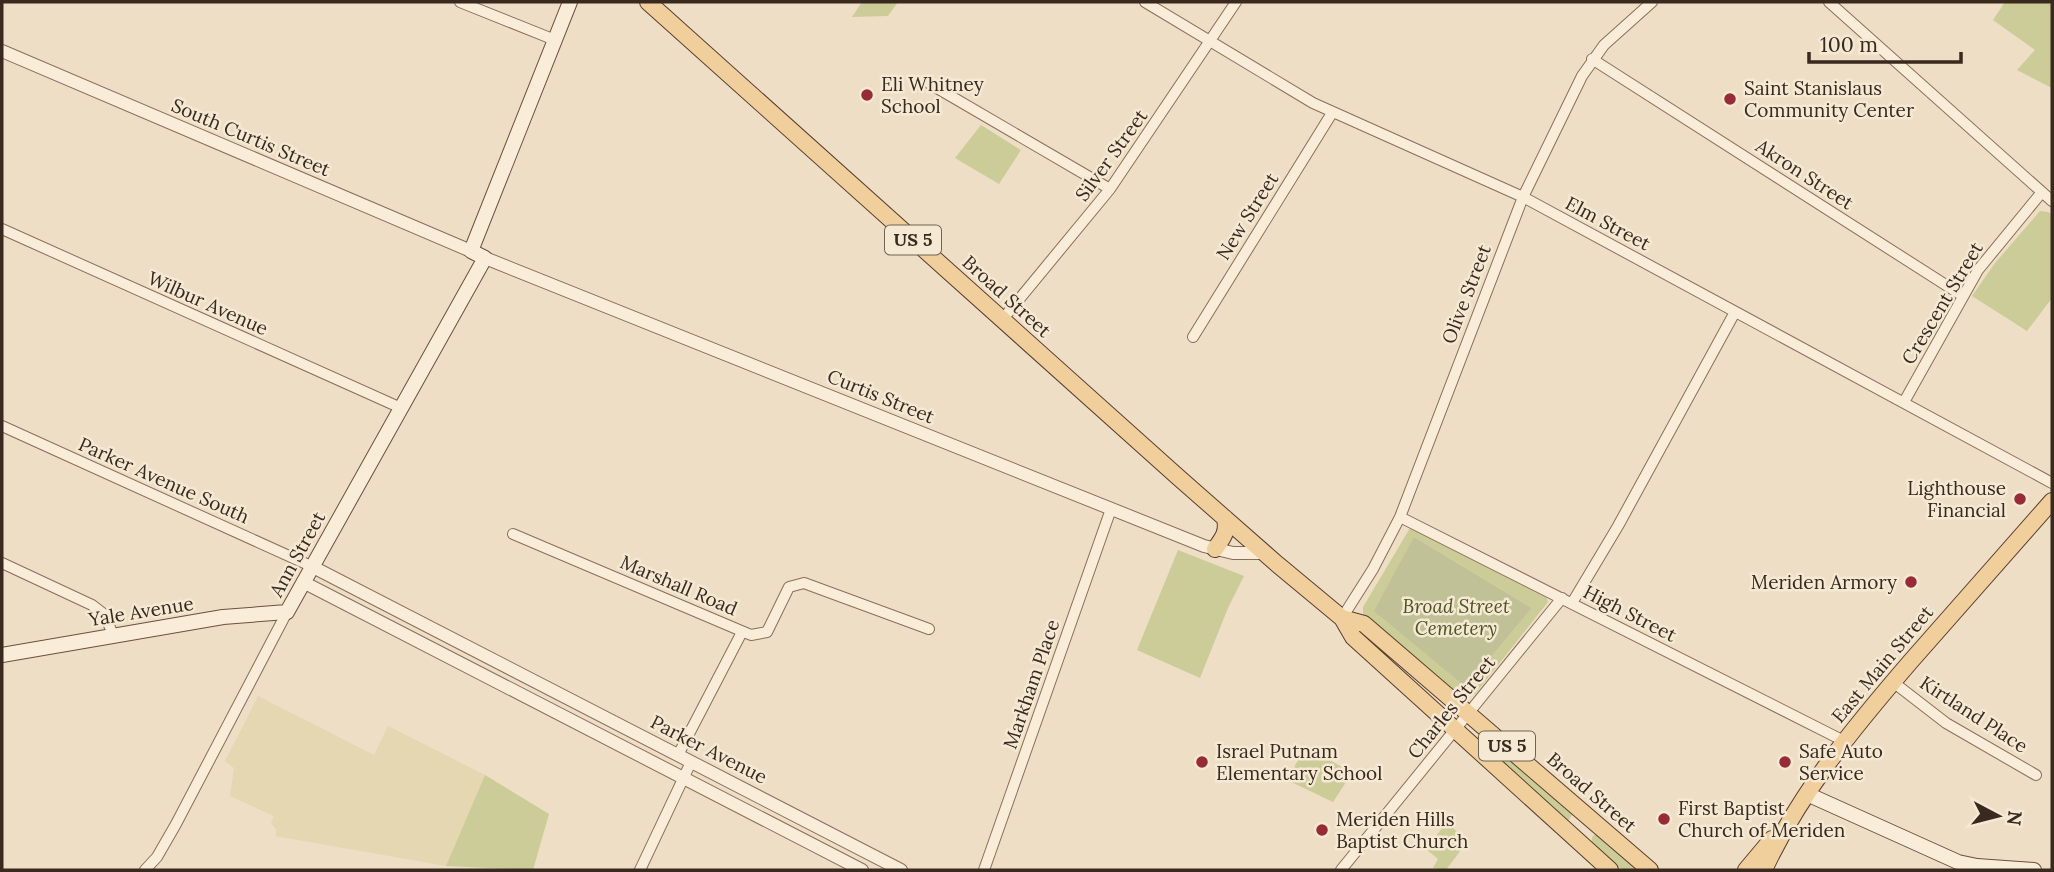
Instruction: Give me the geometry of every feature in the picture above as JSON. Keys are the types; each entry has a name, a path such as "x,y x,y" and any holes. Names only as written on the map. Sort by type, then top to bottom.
{"main road":[{"path":"471,251 570,2"},
{"name":"Broad Street","path":"648,2 1265,554 1342,618 1353,637 1610,870"},
{"name":"South Curtis Street","path":"471,251 485,258"},
{"name":"Ann Street","path":"287,612 485,258"},
{"name":"East Main Street","path":"1764,870 1807,793 1844,741 2052,501"},
{"path":"1215,550 1226,535 1225,518"},
{"name":"Yale Avenue","path":"2,655 223,617 287,612"},
{"name":"Broad Street","path":"1342,618 1364,624 1650,870"},
{"path":"1807,793 1958,862 2034,870"},
{"path":"1746,870 1793,816"},
{"path":"1574,838 1590,818"}],"street":[{"path":"460,2 555,40"},
{"name":"Elm Street","path":"1145,2 1332,113 1523,197 2052,483"},
{"name":"Silver Street","path":"1002,320 1110,189 1236,2"},
{"name":"Olive Street","path":"1342,618 1373,569 1400,517 1523,197 1592,60 1604,45 1652,2"},
{"path":"1829,2 2052,201"},
{"name":"South Curtis Street","path":"2,51 471,251"},
{"name":"Akron Street","path":"1592,60 1963,296"},
{"path":"930,84 1110,189"},
{"name":"New Street","path":"1193,337 1332,113"},
{"name":"Crescent Street","path":"1904,402 1987,255 2042,192"},
{"name":"Wilbur Avenue","path":"2,229 401,408"},
{"name":"Curtis Street","path":"485,258 1215,550 1265,554"},
{"name":"Charles Street","path":"1341,870 1469,713 1567,600 1618,526 1735,312"},
{"name":"Parker Avenue South","path":"2,426 311,566"},
{"name":"Markham Place","path":"984,870 1111,509"},
{"name":"High Street","path":"1400,517 1844,741"},
{"name":"Marshall Road","path":"513,534 742,632 678,755"},
{"path":"2,563 92,605 105,615 113,635"},
{"name":"Parker Avenue","path":"311,566 901,870"},
{"name":"Parker Avenue","path":"303,582 862,870"},
{"path":"742,632 751,635 766,632 789,587 804,583 929,629"},
{"name":"Ann Street","path":"145,870 157,857 176,824 287,612"},
{"path":"437,652 445,636"},
{"name":"Kirtland Place","path":"1893,682 1946,723 2036,775"},
{"path":"559,715 567,698"},
{"path":"640,870 691,762"},
{"path":"825,851 833,835"}],"shaded area":[{"path":"258,696 374,755 388,726 485,775 446,866 275,836 277,830 271,823 274,816 230,796 234,768 225,761"}],"green space":[{"path":"862,2 898,2 888,16 852,17"},
{"path":"2005,2 2052,2 2052,88 2017,70 2035,50 1993,20"},
{"path":"981,125 1021,150 999,184 955,158"},
{"path":"2040,211 2052,215 2052,298 2027,331 1972,296 1995,263"},
{"path":"1410,528 1546,597 1548,602 1475,694 1460,698 1363,614 1363,607","holes":["1414,537 1532,608 1466,687"]},
{"name":"Broad Street Cemetery","path":"1414,537 1532,608 1466,687 1374,611"},
{"path":"1178,550 1244,576 1200,678 1137,650"},
{"path":"1482,734 1573,813 1569,820 1477,740"},
{"path":"1306,746 1352,773 1333,802 1287,780"},
{"path":"485,775 549,814 533,870 446,866"},
{"path":"1450,818 1450,825 1467,842 1446,870 1433,868 1438,859 1426,849"},
{"path":"1596,834 1640,870 1622,870 1592,843 1592,837"}],"place":[{"name":"Eli Whitney School","path":"867,95"},
{"name":"Saint Stanislaus Community Center","path":"1730,99"},
{"name":"Lighthouse Financial","path":"2020,499"},
{"name":"Meriden Armory","path":"1911,582"},
{"name":"Israel Putnam Elementary School","path":"1202,762"},
{"name":"Safe Auto Service","path":"1785,762"},
{"name":"First Baptist Church of Meriden","path":"1664,819"},
{"name":"Meriden Hills Baptist Church","path":"1322,830"}]}
